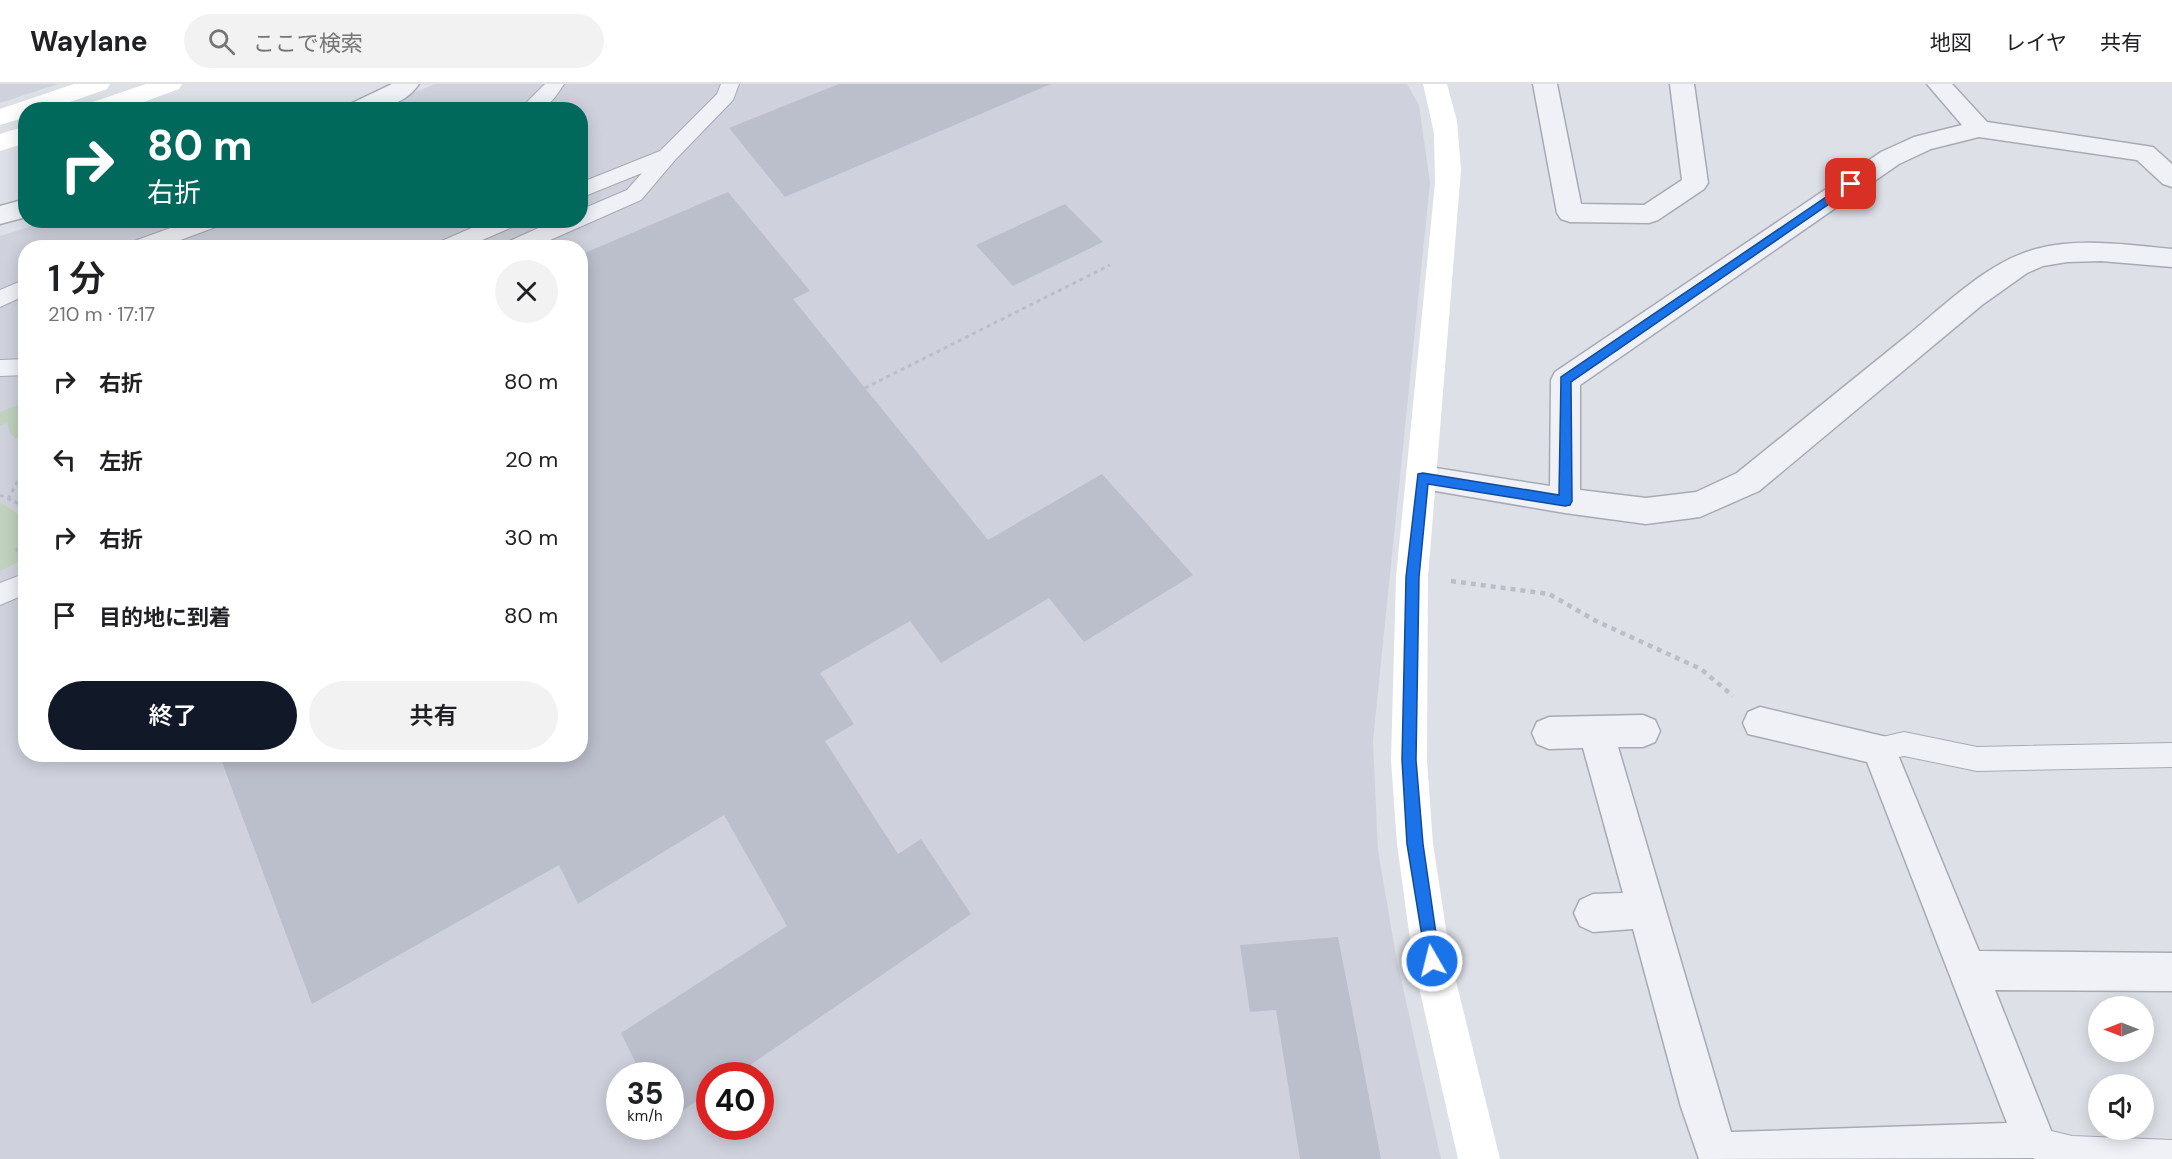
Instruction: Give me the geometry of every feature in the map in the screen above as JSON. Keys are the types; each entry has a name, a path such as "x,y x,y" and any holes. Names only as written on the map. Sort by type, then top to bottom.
{"street":[{"path":"45,102 98,84"},
{"path":"119,102 170,84"},
{"path":"375,102 407,84"},
{"path":"1435,84 1443,102 1449,138 1448,183 1423,478 1412,577 1409,760 1415,844 1432,961 1479,1159"},
{"path":"1545,84 1570,213 1649,214 1695,183 1682,84"},
{"path":"1939,84 1979,129"},
{"path":"0,117 18,111"},
{"path":"1565,501 1565,380 1890,158 1923,142 1979,129 2144,153 2172,177"},
{"path":"0,143 18,137"},
{"path":"0,215 18,210"},
{"path":"1423,478 1565,501 1646,511 1700,504 1748,482 1972,298 2016,266 2039,257 2078,253 2101,252 2172,258"},
{"path":"1596,732 1702,1107 1719,1156 2035,1143 1879,748 1760,723"},
{"path":"1549,733 1643,731"},
{"path":"1593,913 1646,910"},
{"path":"1968,970 2172,972"}],"lane":[{"path":"538,102 555,84"},
{"path":"588,215 634,195 728,90 747,84"},
{"path":"588,188 668,155"},
{"path":"158,240 192,228"},
{"path":"463,240 491,228"},
{"path":"530,240 557,228"},
{"path":"0,299 18,289"},
{"path":"0,368 18,367"},
{"path":"0,594 18,586"},
{"path":"1879,748 1904,744 1977,759 2172,755"},
{"path":"2035,1143 2072,1152 2172,1156"}],"path":[{"path":"865,388 1110,265"},
{"path":"8,499 18,481"},
{"path":"0,495 18,503"},
{"path":"1450,581 1549,594 1596,621 1701,669 1742,704 1760,723"}],"shaded area":[{"path":"0,84 58,84 0,103"},
{"path":"435,84 1407,84 1419,105 1430,183 1373,741 1378,850 1396,956 1441,1159 0,1159 0,236 25,228 588,228 588,102 391,102"}],"green space":[{"path":"18,405 18,438 10,433 7,423 0,426 0,412"},
{"path":"0,502 18,514 18,562 0,571"}],"building":[{"path":"839,84 1051,84 785,197 729,128"},
{"path":"728,192 810,291 793,299 988,540 1102,474 1193,575 1084,642 1049,598 941,663 910,621 820,673 854,724 825,741 898,854 921,839 971,914 754,1062 696,1062 696,1101 684,1110 684,1062 635,1062 621,1033 787,926 724,815 578,904 559,865 312,1004 222,762 588,762 588,252"},
{"path":"1065,204 1103,242 1013,286 976,245"},
{"path":"1338,937 1381,1159 1300,1159 1276,1010 1250,1012 1240,945"}],"route":[{"path":"1432,961 1415,844 1409,760 1412,577 1423,478 1565,501 1565,380 1851,184"}]}
